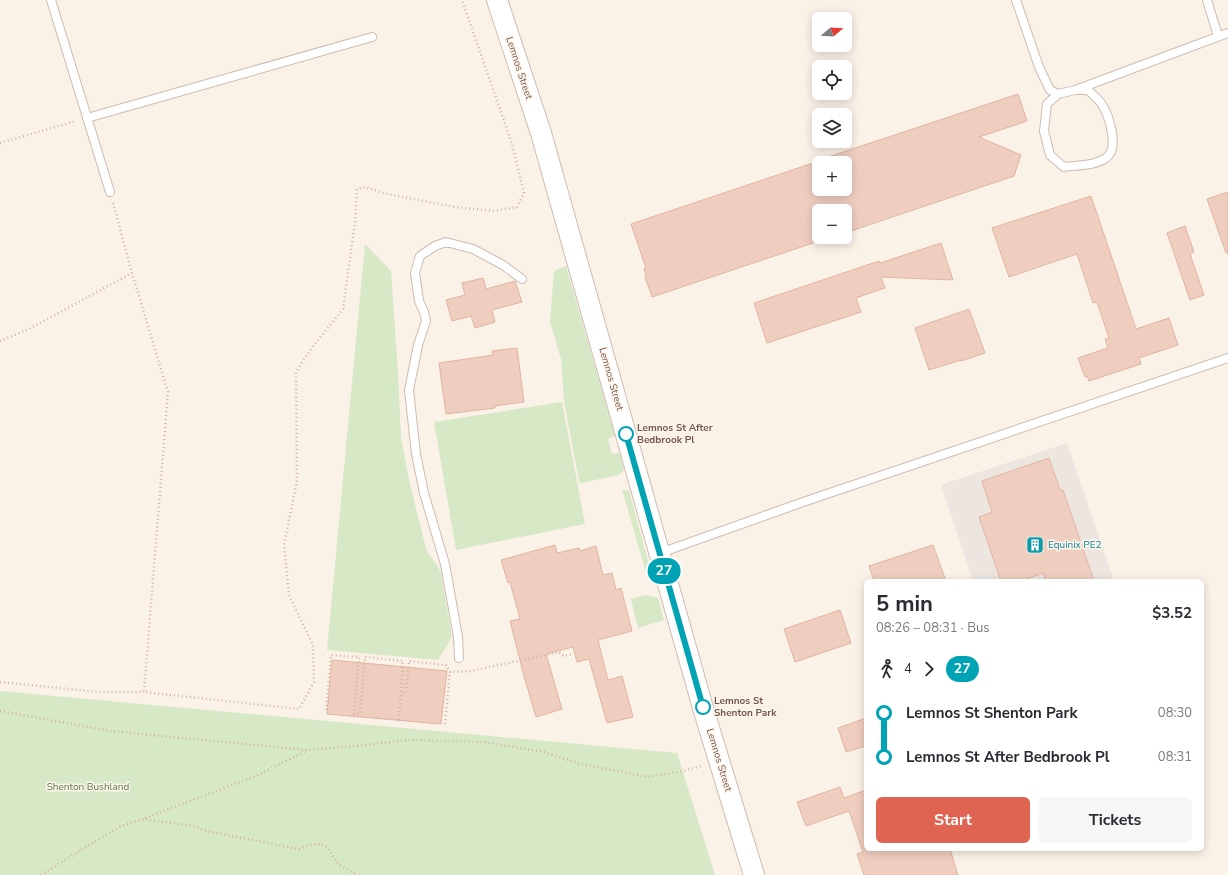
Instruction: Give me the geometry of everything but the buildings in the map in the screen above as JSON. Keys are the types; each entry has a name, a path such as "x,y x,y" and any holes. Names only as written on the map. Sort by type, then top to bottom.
{"street":[{"name":"Lemnos Street","path":"497,0 541,133 703,708 754,875"}],"lane":[{"path":"51,0 110,192"},
{"path":"1016,0 1039,67 1050,90 1058,94"},
{"path":"1207,0 1218,36"},
{"path":"1075,90 1088,90 1102,104 1110,124 1114,147 1107,157 1091,164 1064,167 1050,154 1044,131 1047,104 1058,94 1075,90 1228,33"},
{"path":"87,118 372,37"},
{"path":"460,658 458,637 445,564 424,493 410,405 409,390 418,345 426,321 419,301 415,273 420,256 435,246 446,242 473,249 503,264 522,279"},
{"path":"659,554 806,501 1228,358"}],"path":[{"path":"0,682 98,692 144,692 299,709 314,682 314,645 289,595 284,545 297,481 296,372 311,349 343,309 355,222 356,189 366,187 383,193 455,208 494,210 518,207 524,193 512,144 462,0"},
{"path":"0,143 87,118"},
{"path":"110,192 132,273 168,392 144,692"},
{"path":"0,342 29,329 132,273"},
{"path":"450,672 471,671 559,652 564,656 574,654"},
{"path":"326,710 331,655 360,657 354,714 360,714 365,657 403,661 399,720"},
{"path":"401,693 406,693 409,661 446,665 450,672 445,724"},
{"path":"0,711 111,731 307,750 408,740 483,742 544,752 581,764 648,778 683,771 719,760"},
{"path":"41,875 121,826 144,819 256,776 307,750"},
{"path":"144,819 193,826 206,831 299,849 310,844 321,844 327,847 339,865 358,875"}],"shaded area":[{"path":"1067,443 1113,579 972,579 941,485"}],"green space":[{"path":"365,244 391,271 401,437 409,480 426,549 441,572 452,637 438,660 327,650"},
{"path":"566,266 615,436 608,439 612,454 620,454 624,470 619,475 581,483 579,481 564,401 561,359 550,322 554,271"},
{"path":"562,402 585,524 456,550 434,422"},
{"path":"622,490 629,491 652,576 648,579"},
{"path":"645,595 658,598 664,620 638,628 631,599"},
{"name":"Shenton Bushland","path":"0,691 677,753 715,875 0,875"}],"bus line":[{"name":"27","path":"626,434 703,707"}],"place":[{"name":"Lemnos St After Bedbrook Pl","path":"626,434"},
{"name":"Equinix PE2","path":"1035,545"},
{"name":"Lemnos St Shenton Park","path":"703,707"}]}
